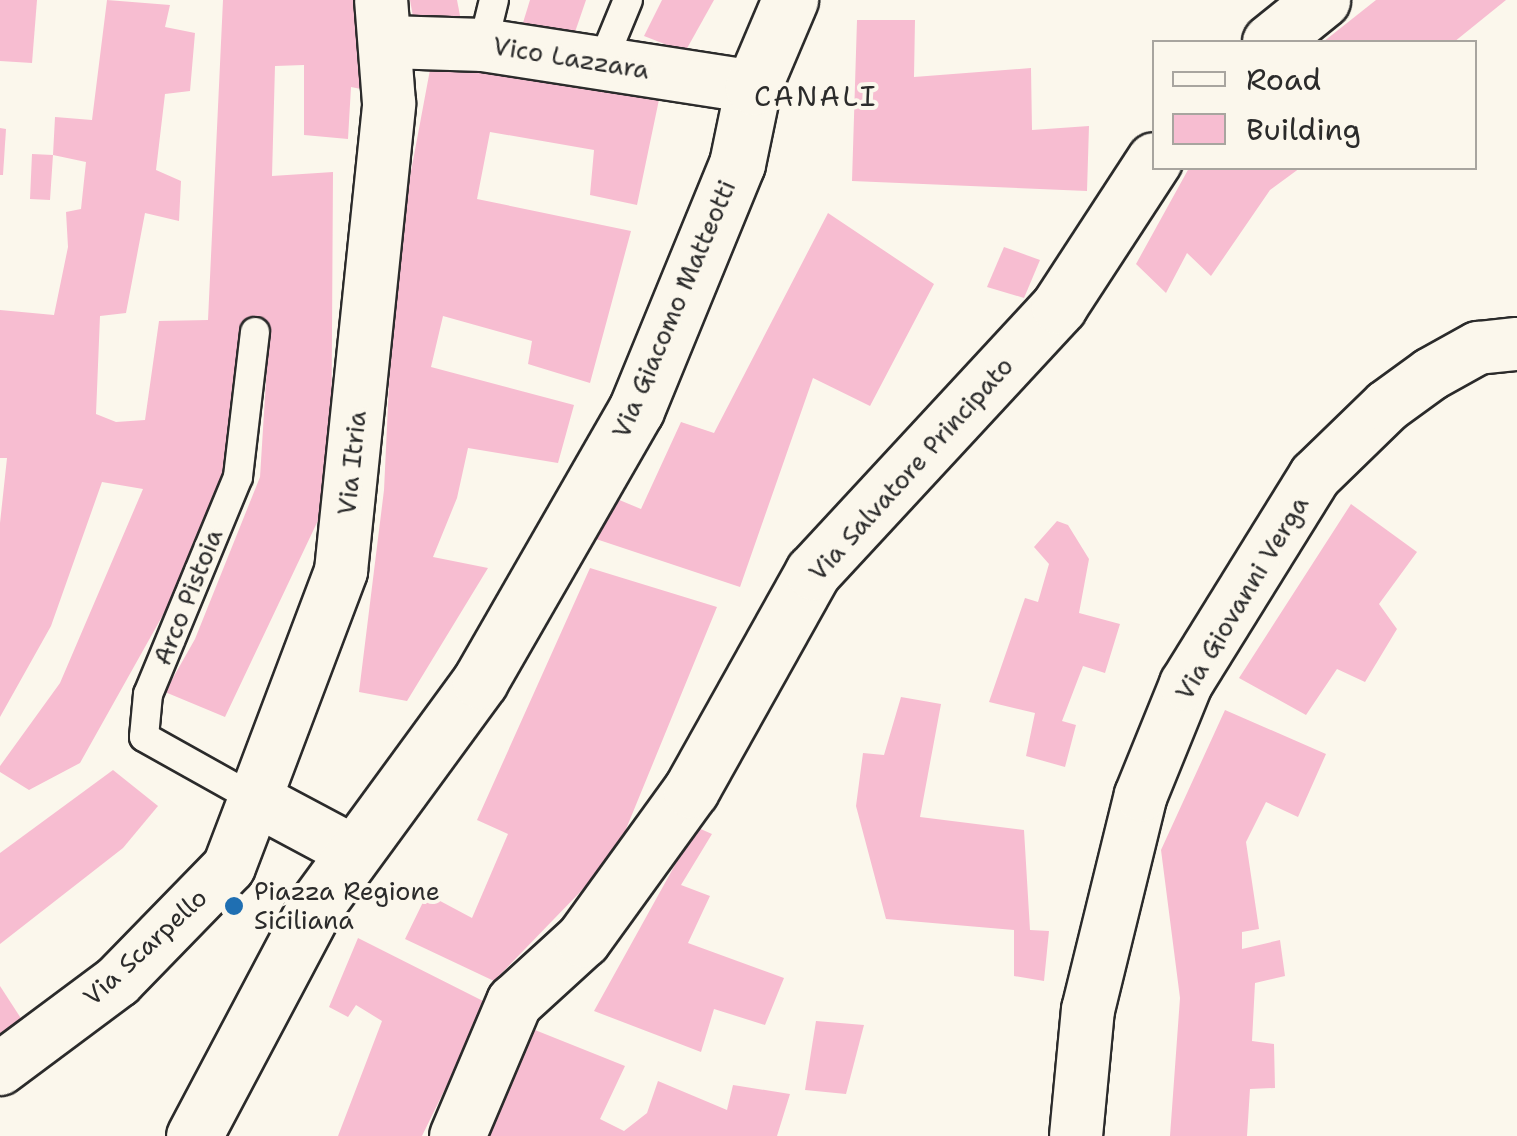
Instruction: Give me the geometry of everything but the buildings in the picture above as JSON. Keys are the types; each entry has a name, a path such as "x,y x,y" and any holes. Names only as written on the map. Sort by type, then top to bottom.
{"main road":[{"name":"Via Giacomo Matteotti","path":"356,854 462,707 636,410 737,164 753,87 790,0"},
{"path":"1272,40 1322,0"},
{"name":"Via Salvatore Principato","path":"457,1136 514,1002 583,939 691,790 812,572 1059,306 1152,163"},
{"path":"194,1136 317,904 356,854"}],"street":[{"name":"Vico Lazzara","path":"385,21 489,22 602,63 753,87"},
{"name":"Via Itria","path":"256,798 340,571 389,104 385,21"},
{"name":"Via Giovanni Verga","path":"1076,1136 1088,1010 1141,794 1186,684 1315,476 1387,406 1431,374 1478,348 1517,344"},
{"path":"256,798 356,854"},
{"name":"Via Scarpello","path":"0,1069 118,980 229,867 256,798"}],"lane":[{"path":"602,63 628,0"},
{"name":"Arco Pistoia","path":"256,332 238,478 148,694 144,736 256,798"}],"place":[{"name":"Piazza Regione Siciliana","path":"234,906"}],"district":[{"name":"CANALI","path":"816,96"}]}
